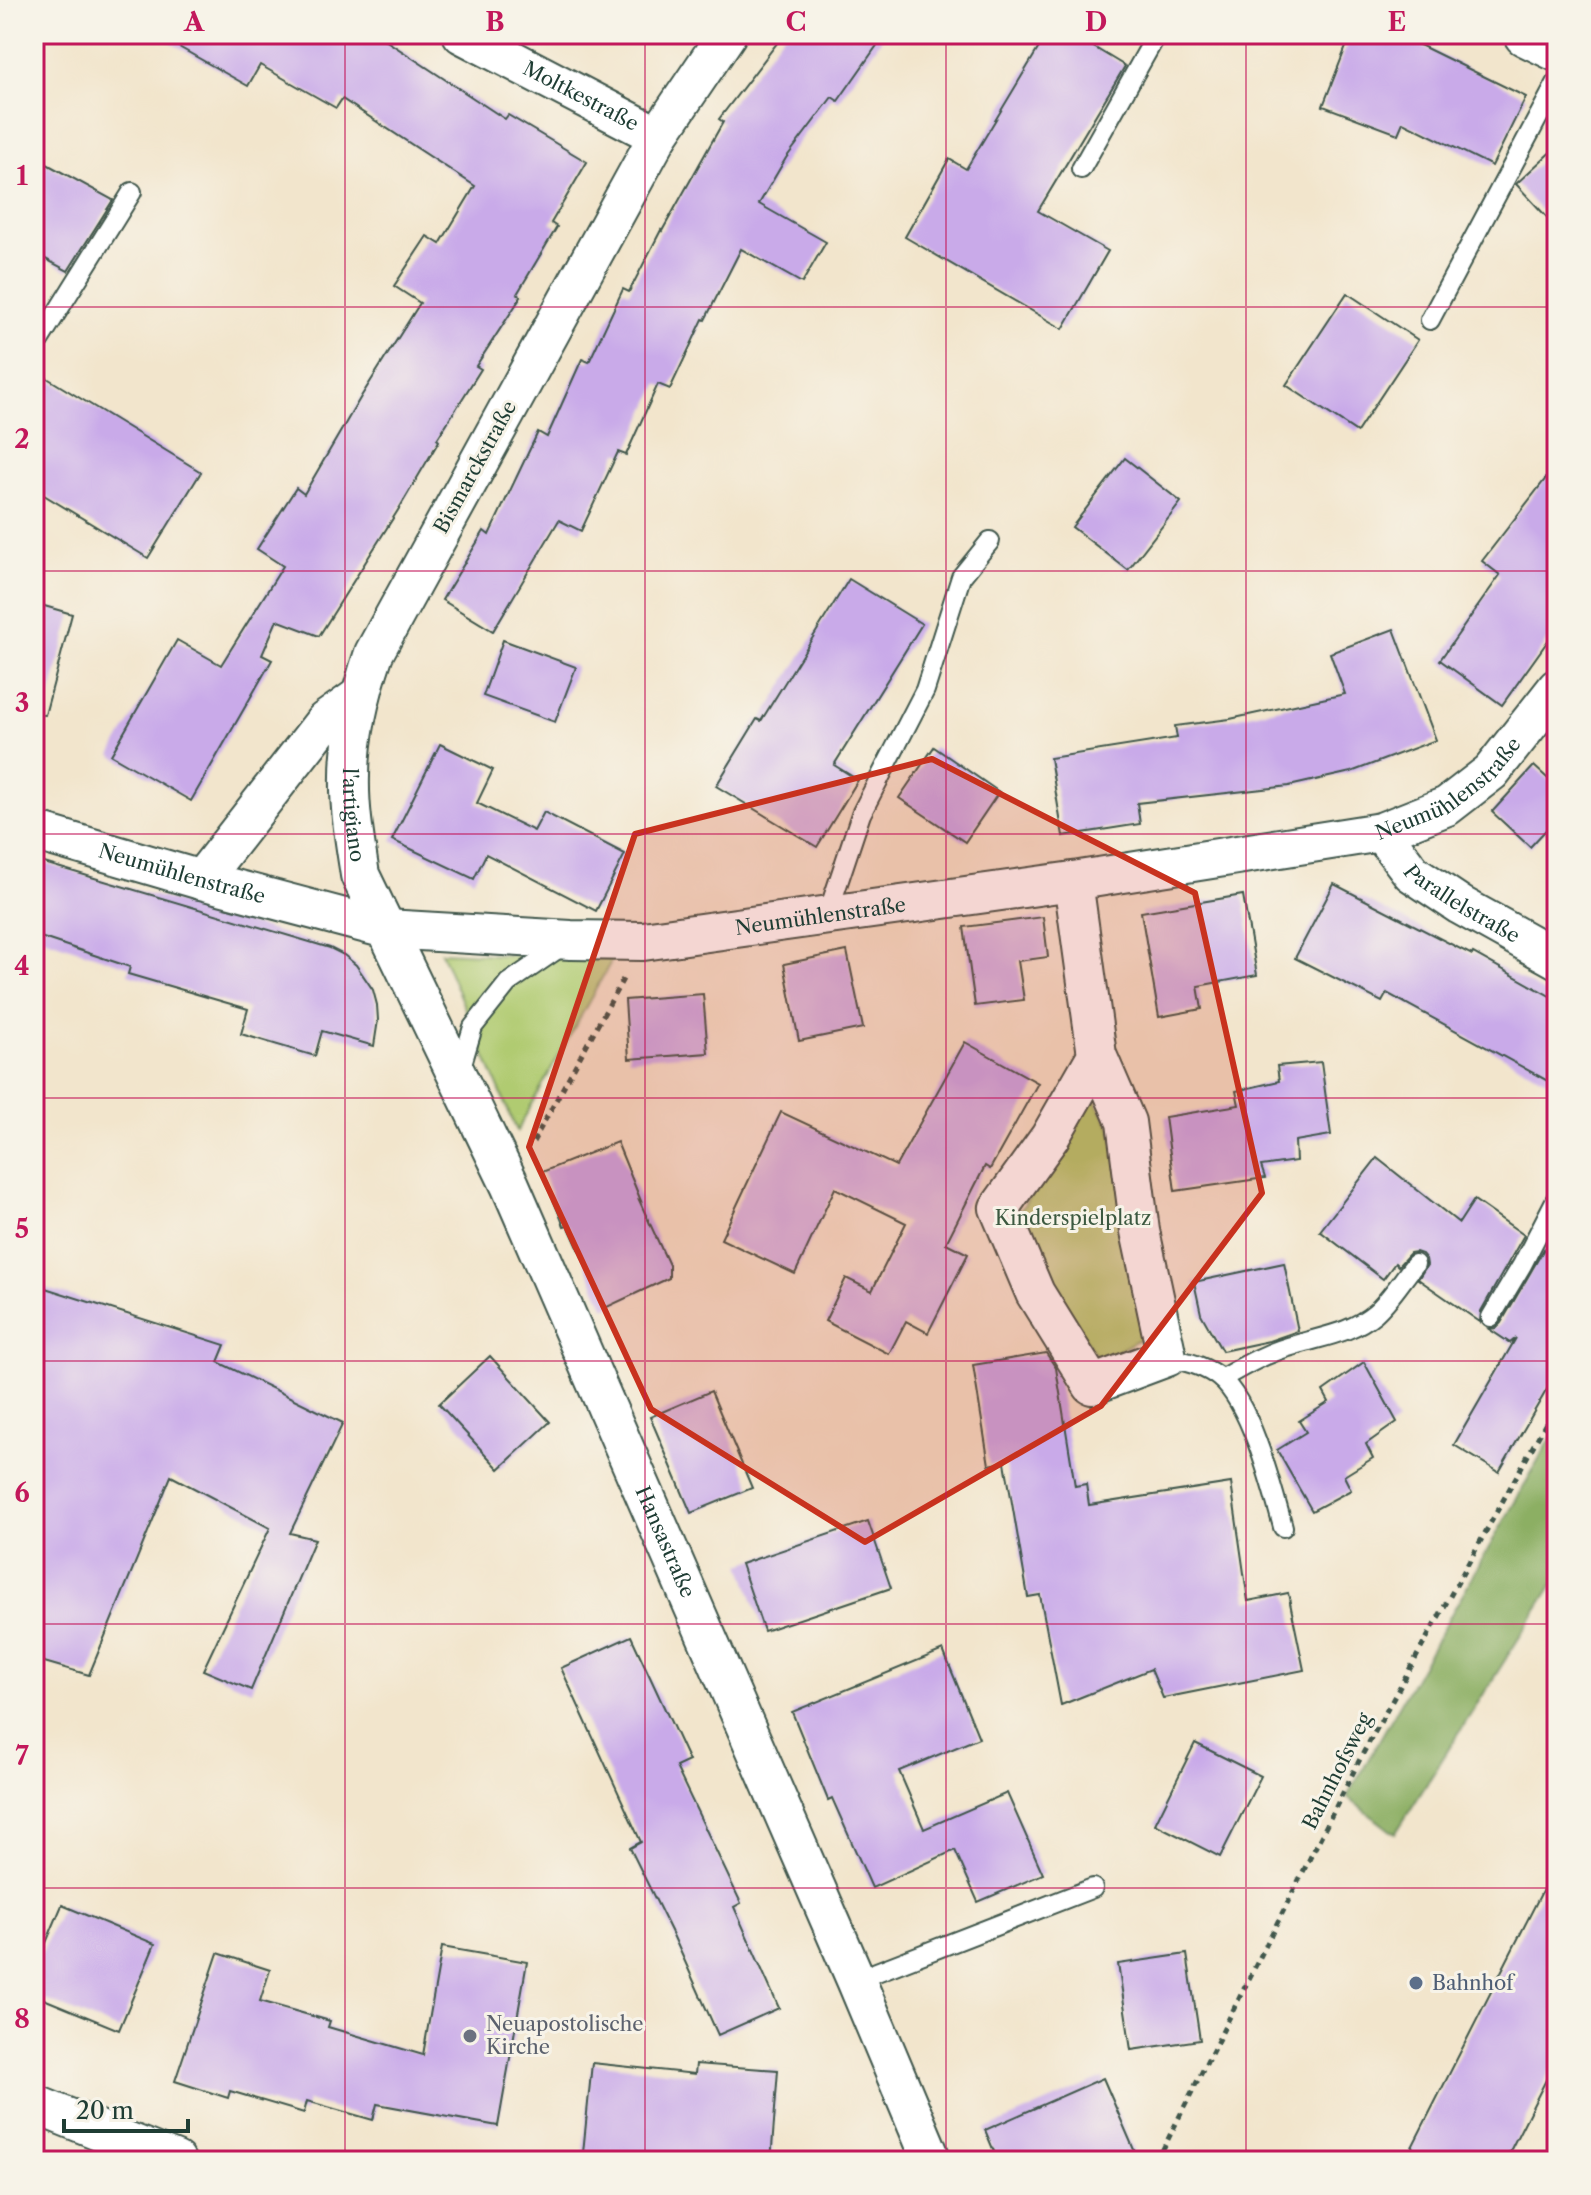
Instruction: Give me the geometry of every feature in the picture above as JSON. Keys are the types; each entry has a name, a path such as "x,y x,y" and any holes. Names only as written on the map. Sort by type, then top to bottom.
{"street":[{"name":"Moltkestraße","path":"462,34 658,136"},
{"name":"Bismarckstraße","path":"360,696 374,653 658,136 727,34"},
{"path":"1526,34 1557,49"},
{"name":"Neumühlenstraße","path":"34,831 201,880 386,929 643,941 1073,881 1381,832 1447,806 1491,772 1557,688"},
{"path":"201,880 325,721 360,696"},
{"name":"l'artigiano","path":"360,696 349,774 352,827 360,875 386,929"},
{"name":"Parallelstraße","path":"1381,832 1412,873 1460,905 1557,959"},
{"path":"1073,881 1097,1055 1126,1122 1140,1231 1167,1357 1092,1385 1035,1293 999,1208 1050,1137 1097,1055"},
{"name":"Hansastraße","path":"386,929 510,1185 932,2161"},
{"path":"34,2104 119,2151 176,2161"}],"lane":[{"path":"1081,169 1157,34"},
{"path":"1430,320 1557,82"},
{"path":"34,349 132,192"},
{"path":"827,916 861,814 925,690 961,577 990,541"},
{"path":"458,1077 473,1027 508,983 571,940"},
{"path":"1491,1317 1557,1197"},
{"path":"1221,1379 1261,1357 1355,1327 1377,1311 1415,1264"},
{"path":"1167,1357 1199,1364 1221,1379 1240,1405 1266,1463 1283,1527"},
{"path":"856,1980 1093,1888"}],"path":[{"path":"510,1185 643,941"},
{"name":"Bahnhofsweg","path":"1157,2161 1361,1757 1557,1403"}],"highlighted area":[{"path":"932,759 1195,893 1262,1193 1101,1406 865,1542 651,1409 529,1147 635,834"}],"green space":[{"path":"441,952 612,960 517,1131"},
{"name":"Kinderspielplatz","path":"1092,1095 1112,1129 1146,1335 1100,1361 1050,1288 1020,1211"},
{"path":"1557,1428 1557,1578 1395,1834 1347,1797"}],"building":[{"path":"156,34 376,34 505,119 508,115 587,162 551,223 557,227 517,294 521,297 476,366 481,369 437,439 439,441 400,507 319,636 277,620 262,655 272,660 191,801 111,755 177,640 221,665 283,566 257,549 296,488 304,494 420,303 394,286 427,236 440,244 475,186 342,99 336,108 260,65 248,86"},
{"path":"784,34 885,34 838,101 832,97 786,158 759,204 826,242 802,283 741,249 670,389 658,384 626,455 618,452 581,531 559,520 493,631 442,600 484,531 489,535 538,432 547,437 582,359 589,362 623,289 629,292 723,122 719,119"},
{"path":"1047,34 1072,34 1125,66 1038,211 1108,251 1063,329 905,237 949,159 966,169"},
{"path":"1351,34 1390,34 1422,46 1526,97 1492,166 1403,122 1398,134 1323,106"},
{"path":"1557,146 1557,228 1516,184"},
{"path":"34,157 113,200 68,271 34,253"},
{"path":"1347,293 1418,340 1357,432 1286,385"},
{"path":"34,370 201,472 148,558 34,489"},
{"path":"1125,458 1181,502 1128,570 1072,527"},
{"path":"1557,464 1557,628 1502,705 1440,660 1500,575 1482,561"},
{"path":"849,579 922,624 834,765 858,780 817,847 716,786 757,719 761,721"},
{"path":"34,603 72,614 45,715 34,714"},
{"path":"1394,629 1436,740 1351,772 1289,786 1137,803 1140,824 1063,836 1050,758 1177,738 1175,726 1230,719 1345,694 1330,653"},
{"path":"503,640 576,667 555,722 483,696"},
{"path":"440,744 493,770 477,803 534,831 544,812 625,854 596,911 486,854 474,879 392,840"},
{"path":"934,747 999,792 965,842 899,798"},
{"path":"1534,766 1557,787 1557,818 1530,847 1492,812"},
{"path":"34,860 330,948 344,955 356,965 373,990 378,1020 374,1046 322,1031 315,1056 241,1034 248,1009 128,974 130,967 34,935"},
{"path":"1334,884 1473,953 1557,1000 1557,1086 1387,993 1382,1002 1295,958"},
{"path":"1243,895 1257,975 1198,986 1202,1009 1159,1017 1141,912"},
{"path":"1043,917 1048,957 1018,961 1024,1000 975,1006 964,927"},
{"path":"847,951 863,1028 799,1041 784,964"},
{"path":"703,994 708,1053 629,1059 625,1000"},
{"path":"965,1042 1038,1083 990,1169 985,1166 946,1243 968,1254 928,1333 906,1321 889,1354 825,1321 846,1278 872,1291 906,1223 835,1188 795,1274 721,1239 781,1112 896,1166"},
{"path":"1321,1062 1331,1135 1295,1141 1296,1161 1261,1166 1265,1178 1175,1191 1165,1117 1239,1105 1236,1091 1279,1081 1277,1066"},
{"path":"617,1142 669,1265 669,1278 605,1308 568,1225 564,1226 542,1172"},
{"path":"1377,1158 1459,1223 1474,1200 1524,1235 1481,1311 1480,1322 1418,1279 1427,1265 1422,1254 1410,1253 1398,1266 1395,1263 1383,1279 1320,1231"},
{"path":"1544,1249 1557,1258 1557,1372 1499,1472 1454,1445 1516,1338 1510,1343 1489,1329 1501,1323"},
{"path":"1284,1263 1298,1331 1222,1351 1201,1314 1194,1282"},
{"path":"42,1287 225,1345 218,1362 343,1423 290,1533 315,1539 251,1690 203,1670 270,1528 171,1476 89,1675 34,1659 34,1313"},
{"path":"1046,1353 1056,1368 1075,1486 1086,1484 1089,1505 1231,1483 1248,1601 1288,1593 1304,1670 1163,1698 1151,1669 1061,1705 1040,1595 1028,1597 1005,1462 989,1465 973,1365"},
{"path":"490,1356 550,1422 499,1469 439,1404"},
{"path":"1364,1362 1397,1422 1366,1444 1373,1458 1344,1476 1351,1490 1312,1511 1277,1450 1306,1432 1299,1421 1329,1402 1323,1391"},
{"path":"711,1391 752,1488 691,1513 650,1417"},
{"path":"868,1521 891,1588 764,1631 741,1564"},
{"path":"631,1636 689,1761 676,1767 741,1903 734,1907 779,2008 718,2035 630,1848 641,1842 561,1668"},
{"path":"943,1650 979,1738 899,1771 924,1829 1007,1793 1043,1874 978,1902 955,1850 872,1888 832,1798 828,1800 792,1712"},
{"path":"1195,1743 1261,1776 1220,1857 1155,1824"},
{"path":"1557,1862 1557,2058 1505,2161 1405,2161"},
{"path":"62,1905 155,1944 119,2030 34,1995 34,1971"},
{"path":"442,1947 527,1962 498,2126 377,2104 373,2120 307,2101 304,2113 230,2091 228,2098 175,2081 218,1953 270,1970 260,2001 330,2021 328,2027 423,2055"},
{"path":"1187,1954 1200,2040 1131,2050 1118,1964"},
{"path":"592,2063 695,2074 696,2064 778,2070 771,2161 667,2161 583,2153"},
{"path":"1103,2078 1135,2152 1114,2161 998,2161 985,2130"}],"place":[{"name":"Bahnhof","path":"1416,1983"},
{"name":"Neuapostolische Kirche","path":"470,2036"}]}
